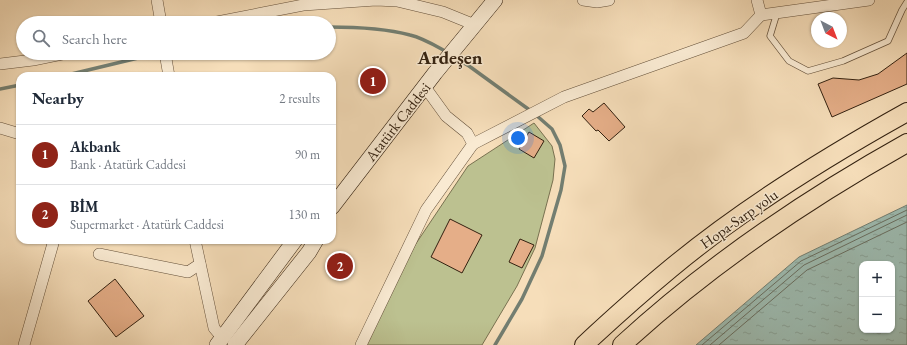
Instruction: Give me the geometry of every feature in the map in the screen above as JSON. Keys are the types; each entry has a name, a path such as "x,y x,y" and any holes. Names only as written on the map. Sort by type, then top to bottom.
{"highway":[{"name":"Hopa-Sarp yolu","path":"584,345 671,268 734,220 876,129 907,112"},
{"name":"Hopa-Sarp yolu","path":"622,345 689,288 736,251 788,215 907,143"}],"main road":[{"name":"Atatürk Caddesi","path":"336,203 464,37 495,0"},
{"path":"216,345 292,244"},
{"path":"235,345 309,252 314,244"}],"street":[{"path":"157,0 160,16"},
{"path":"247,16 302,5 376,0 397,1 443,12 475,25"},
{"path":"583,0 609,0"},
{"path":"757,0 761,15"},
{"path":"361,345 426,210 473,144 564,97 744,33 761,15 869,0"},
{"path":"0,64 33,60"},
{"path":"166,60 168,72"},
{"path":"425,87 446,116 467,133 473,144"},
{"path":"0,128 16,133"},
{"path":"25,345 53,244"},
{"path":"196,244 214,328 219,334 226,333"},
{"path":"99,254 188,272 200,264"}],"lane":[{"path":"776,13 770,36 789,61 808,71 843,61 888,41 907,2"}],"green space":[{"path":"534,123 552,146 555,159 553,180 535,248 517,286 482,345 364,345 415,245 468,166"}],"water":[{"path":"907,205 907,345 696,345 799,257"}],"building":[{"path":"907,53 907,84 832,117 818,84 833,78 859,80 878,74"},
{"path":"604,103 625,127 609,141 598,130 596,131 582,116 589,109 593,112"},
{"path":"529,132 544,141 534,158 519,149"},
{"path":"450,219 482,235 462,273 431,257"},
{"path":"520,239 534,245 522,268 509,262"},
{"path":"115,279 144,316 116,337 88,301"}],"waterway":[{"path":"336,27 370,28 415,36 447,52"},
{"path":"454,57 469,66 531,111"},
{"path":"80,72 130,60"},
{"path":"0,89 16,86"},
{"path":"495,345 522,299 542,256 561,190 565,166 560,145 552,129 536,115"}],"place":[{"name":"Akbank","path":"373,81"},
{"name":"BİM","path":"340,266"}],"district":[{"name":"Ardeşen","path":"450,57"}]}
